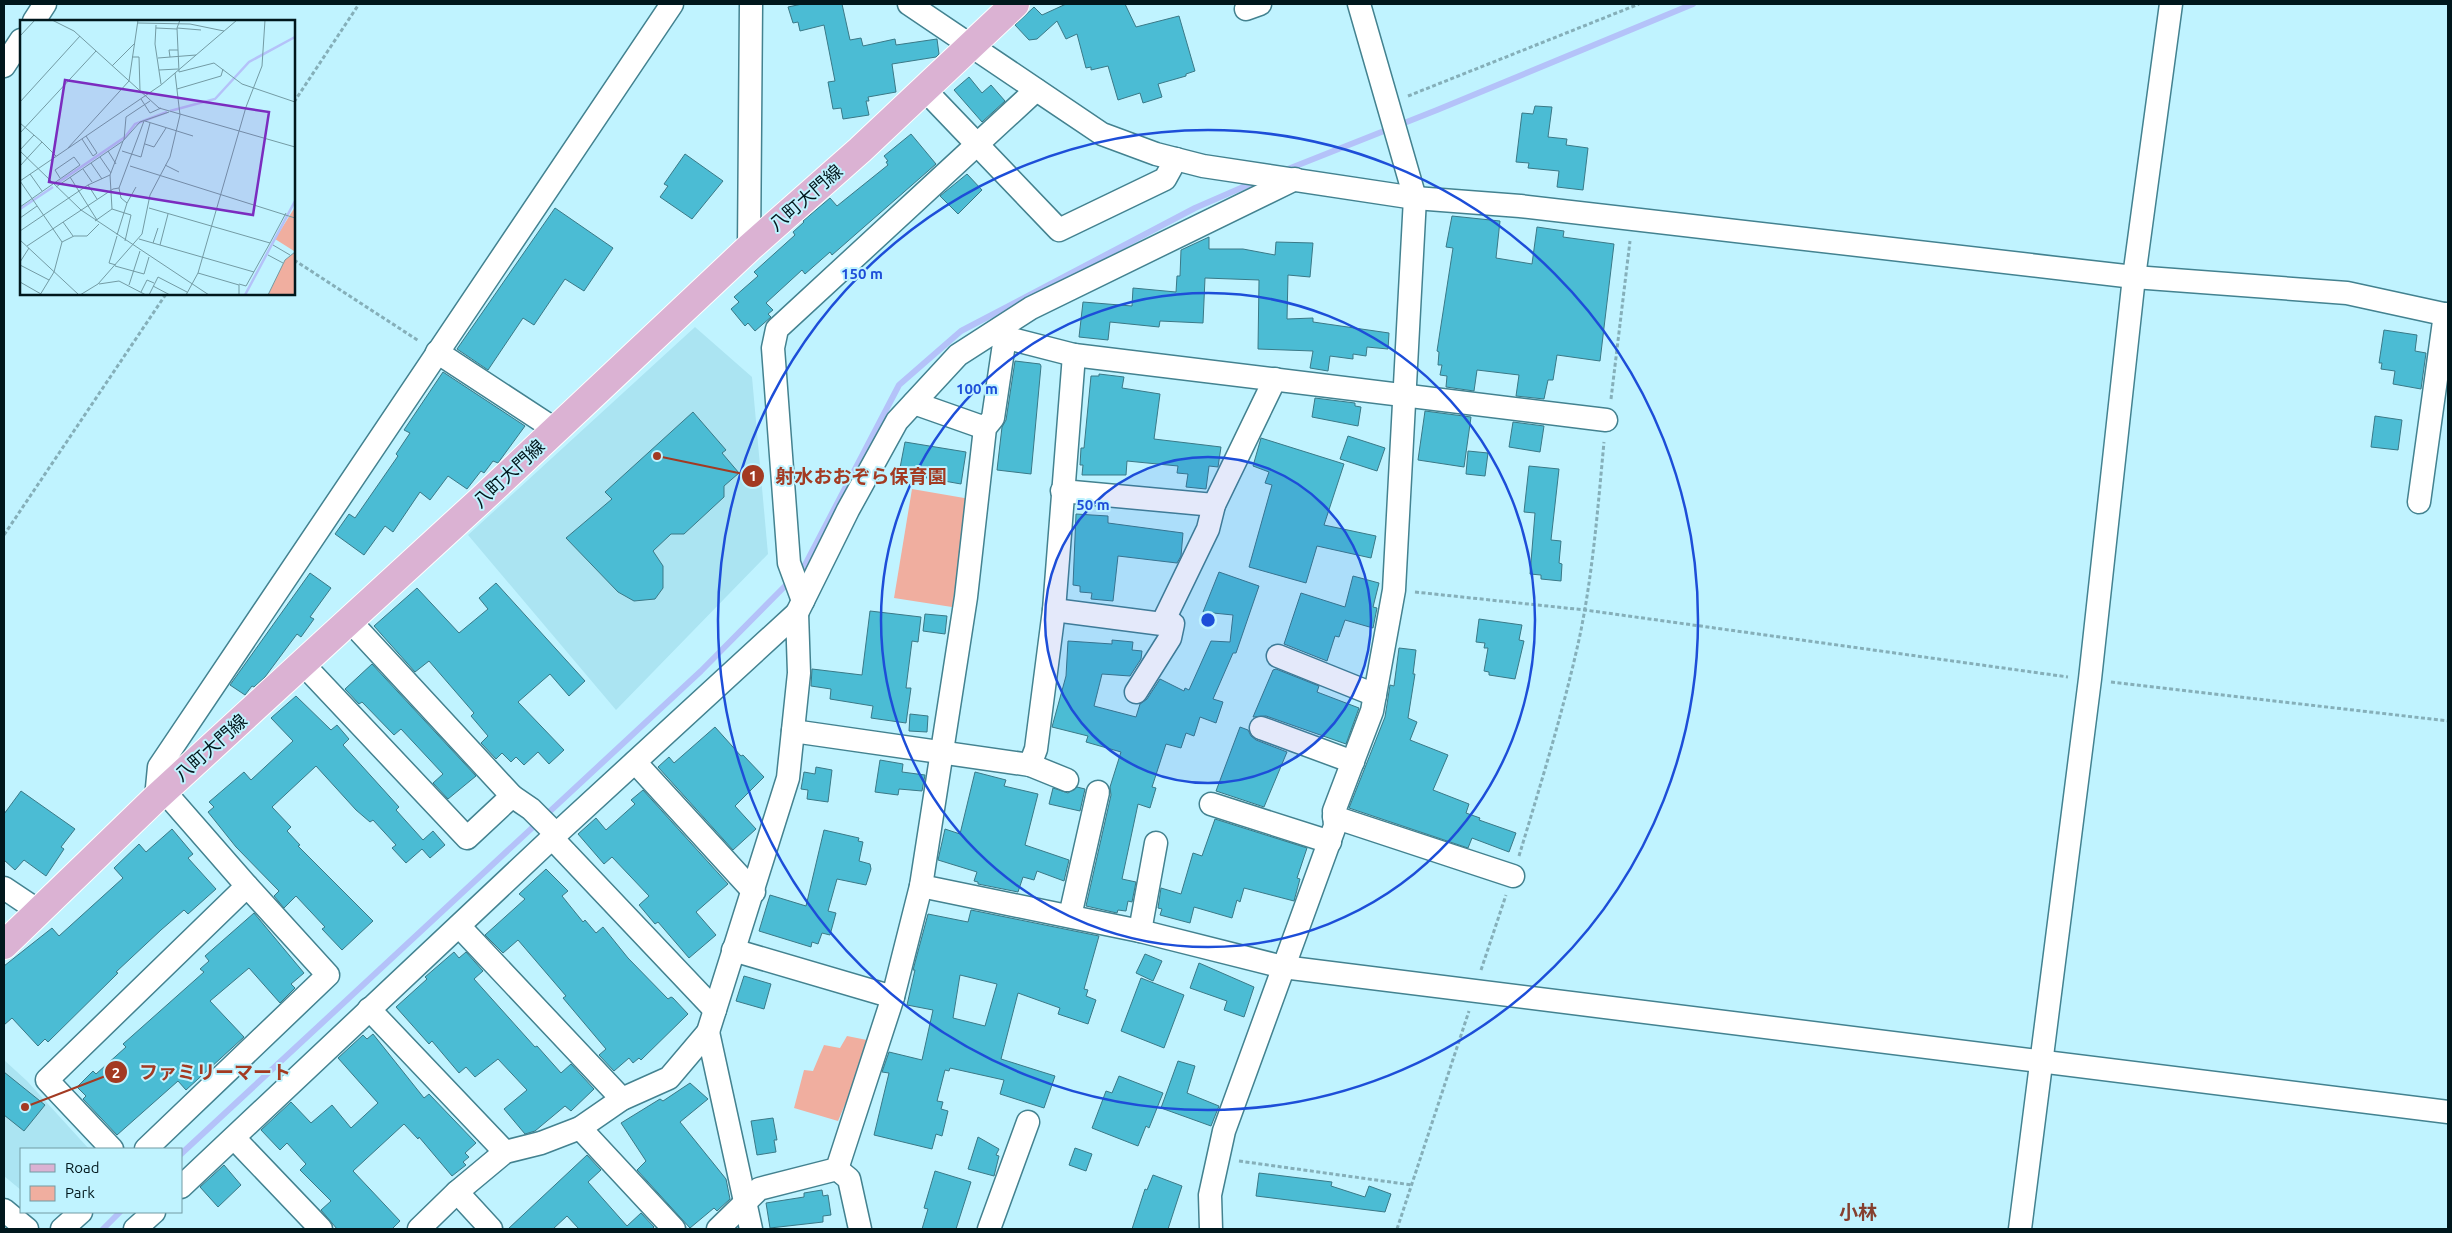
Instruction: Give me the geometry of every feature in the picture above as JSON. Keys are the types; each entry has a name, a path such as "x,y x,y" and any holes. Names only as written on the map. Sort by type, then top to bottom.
{"main road":[{"name":"八町大門線","path":"4,945 160,794 556,430 749,248 925,90 1015,4"}],"street":[{"path":"35,20 45,4"},
{"path":"147,1148 328,975 160,794 160,767 672,4"},
{"path":"749,248 751,4"},
{"path":"909,4 970,47 1102,134 1203,166 1415,198 1520,206 2134,277 2347,293 2447,315 2419,502"},
{"path":"1211,1229 1210,1195 1224,1131 1336,826 1334,811 1372,711 1394,590 1406,395 1415,198 1359,4"},
{"path":"2020,1229 2090,679 2134,277 2171,4"},
{"path":"4,66 20,42"},
{"path":"925,90 1059,230 1165,179 1176,159"},
{"path":"419,1229 457,1192 505,1152 541,1143 580,1128 622,1099 669,1078 708,1032 754,892 788,778 799,673 800,607 789,563 773,348 777,329 1036,90"},
{"path":"182,1186 459,926 546,826 635,762 800,607 848,510 897,421 958,355 998,335 1031,308 1296,179"},
{"path":"998,335 1074,355 1606,420"},
{"path":"837,1169 893,997 921,886 966,597 985,428 993,418 998,335"},
{"path":"437,352 556,430"},
{"path":"1030,765 1036,749 1054,610 1074,355"},
{"path":"1054,610 1162,624 1208,529 1214,505 1275,379"},
{"path":"914,403 985,428"},
{"path":"1062,491 1214,505"},
{"path":"1136,692 1170,638 1173,624 1165,618"},
{"path":"350,620 512,796 546,826 715,1010"},
{"path":"1278,656 1375,694"},
{"path":"303,664 467,838 512,796"},
{"path":"1261,728 1353,762"},
{"path":"793,731 1030,765 1067,780"},
{"path":"635,762 754,892"},
{"path":"1070,916 1098,792"},
{"path":"1211,804 1330,842"},
{"path":"1334,817 1513,876"},
{"path":"1140,931 1156,843"},
{"path":"111,1148 47,1080 247,886"},
{"path":"921,886 1140,931 1284,967 2448,1112"},
{"path":"4,888 40,912"},
{"path":"459,926 622,1099"},
{"path":"734,950 893,997"},
{"path":"369,1009 505,1152"},
{"path":"708,1032 751,1229"},
{"path":"989,1229 1028,1122"},
{"path":"580,1128 674,1229"},
{"path":"234,1138 321,1229"},
{"path":"718,1229 759,1189 837,1169"},
{"path":"837,1169 849,1179 860,1229"},
{"path":"457,1192 491,1229"},
{"path":"4,1210 27,1229"},
{"path":"62,1229 79,1213"},
{"path":"135,1229 153,1213"}],"path":[{"path":"295,100 359,4"},
{"path":"1388,104 1639,4"},
{"path":"1397,1229 1513,876 1544,774 1584,610 1606,420 1609,410 1634,219"},
{"path":"295,261 437,352"},
{"path":"4,535 165,295"},
{"path":"1394,590 1584,610 2090,679 2448,721"},
{"path":"1218,1159 1412,1185"}],"shaded area":[{"path":"695,327 752,377 768,554 616,710 468,535"},
{"path":"4,1060 27,1081 88,1148 20,1148 20,1189 4,1176"}],"green space":[{"path":"912,489 970,499 952,607 894,598"},
{"path":"847,1036 872,1041 838,1121 794,1108 804,1070 813,1071 824,1045 840,1048"}],"building":[{"path":"802,4 842,4 850,40 861,38 863,46 895,39 896,45 937,39 939,54 936,57 892,64 896,92 868,97 869,101 866,101 869,115 843,119 841,108 833,109 828,82 835,81 824,25 800,31 798,22 793,23 788,7"},
{"path":"1066,4 1125,4 1136,27 1179,16 1195,71 1186,74 1186,76 1158,84 1162,97 1143,103 1140,93 1118,100 1108,66 1091,70 1091,67 1086,68 1077,34 1066,39 1057,21 1037,39 1029,40 1015,25 1034,7 1042,15"},
{"path":"969,77 982,93 991,85 1005,101 982,122 954,90"},
{"path":"1535,106 1552,107 1548,137 1567,139 1566,145 1588,148 1583,190 1557,187 1559,171 1528,168 1529,163 1516,162 1522,113 1533,114"},
{"path":"911,134 936,164 832,255 830,252 805,274 802,270 766,303 773,310 768,314 771,317 755,331 748,323 745,326 731,309 739,302 734,297 758,276 754,272 795,235 793,232 803,221 830,198 837,206 888,165 886,162 888,161 884,156"},
{"path":"685,154 723,181 692,219 660,197 668,186 664,184"},
{"path":"967,174 982,190 958,214 940,196"},
{"path":"555,208 613,248 584,291 565,279 534,325 523,318 488,370 457,349"},
{"path":"1452,216 1500,221 1496,258 1532,264 1537,227 1564,231 1563,237 1614,244 1600,361 1557,355 1553,380 1548,380 1544,399 1516,396 1519,375 1477,370 1474,391 1446,387 1447,376 1440,375 1442,365 1438,365 1439,352 1437,351 1453,248 1446,247"},
{"path":"1209,237 1209,249 1243,249 1275,255 1276,242 1313,243 1310,277 1288,275 1287,319 1313,318 1313,322 1389,333 1388,349 1367,347 1366,356 1353,354 1353,359 1330,356 1328,371 1310,368 1313,351 1258,349 1259,280 1205,278 1203,323 1160,321 1159,327 1110,322 1108,340 1079,337 1083,302 1132,306 1133,288 1176,292 1177,276 1180,276 1181,250"},
{"path":"2384,330 2417,335 2415,351 2426,353 2421,389 2393,384 2395,371 2381,369 2382,363 2379,363"},
{"path":"1015,361 1040,364 1041,366 1031,474 997,470 1002,427 1006,420"},
{"path":"443,372 525,426 498,463 493,461 484,473 481,471 467,489 448,476 430,500 420,492 393,532 385,526 364,555 335,534 349,514 355,518 398,456 396,454 410,433 404,430"},
{"path":"1099,374 1124,377 1122,388 1160,394 1154,439 1221,447 1218,467 1209,466 1206,489 1186,487 1188,474 1177,473 1178,466 1127,461 1126,475 1082,475 1083,465 1080,465 1081,448 1084,448 1091,376 1099,376"},
{"path":"1315,398 1355,403 1355,406 1361,407 1358,426 1312,417"},
{"path":"1425,411 1471,417 1464,467 1418,460"},
{"path":"693,412 726,450 722,453 739,473 724,486 724,497 684,534 671,534 653,551 663,566 663,588 655,599 634,601 618,592 566,538 612,499 605,492"},
{"path":"2375,416 2402,420 2398,450 2371,447"},
{"path":"1513,422 1544,426 1540,452 1509,447"},
{"path":"1348,436 1385,448 1377,471 1340,459"},
{"path":"1261,438 1344,464 1324,525 1376,536 1371,558 1317,546 1306,583 1249,567 1272,485 1265,483 1269,472 1253,466"},
{"path":"905,442 966,452 961,484 899,473"},
{"path":"1468,451 1488,453 1485,476 1466,474"},
{"path":"1529,466 1559,469 1551,540 1561,541 1559,563 1562,564 1561,581 1541,579 1541,575 1530,574 1535,513 1524,512"},
{"path":"1076,514 1108,516 1108,523 1183,533 1181,556 1177,563 1118,556 1113,601 1091,599 1092,593 1080,592 1080,586 1073,585"},
{"path":"1219,572 1259,586 1236,653 1233,653 1213,699 1223,702 1216,723 1200,717 1194,736 1186,733 1181,748 1166,744 1152,787 1156,788 1150,808 1138,804 1122,879 1136,882 1132,902 1128,901 1126,911 1118,910 1117,913 1086,906 1111,795 1110,787 1121,752 1086,742 1088,736 1052,727 1066,676 1068,641 1112,644 1112,640 1133,642 1132,650 1142,651 1141,659 1130,676 1102,674 1094,706 1136,717 1140,704 1147,699 1160,679 1184,691 1185,688 1189,690 1211,641 1230,642 1233,615 1203,612"},
{"path":"310,573 331,588 310,617 314,619 301,637 297,634 265,677 254,687 252,686 245,695 230,685"},
{"path":"1353,576 1379,583 1373,607 1377,608 1373,628 1345,620 1339,637 1335,636 1327,661 1284,644 1301,593 1345,607"},
{"path":"496,583 585,681 569,696 550,674 518,702 564,750 549,764 538,752 524,765 516,757 511,762 502,753 496,759 481,743 488,736 471,716 474,713 429,661 415,672 374,626 417,588 459,633 488,609 479,598"},
{"path":"870,611 921,617 918,642 912,641 906,688 911,688 906,723 871,718 873,706 830,699 831,689 811,686 812,669 862,675"},
{"path":"925,614 947,616 945,634 923,631"},
{"path":"1479,619 1522,625 1519,640 1524,641 1515,679 1489,675 1489,672 1484,671 1488,648 1484,648 1485,643 1476,642"},
{"path":"1399,648 1416,650 1413,674 1415,674 1408,718 1417,722 1410,740 1448,755 1433,790 1469,804 1466,813 1480,818 1479,820 1516,833 1509,852 1472,838 1468,848 1349,808 1385,717 1390,685 1394,686"},
{"path":"372,664 476,776 448,799 433,783 443,774 401,729 394,735 362,702 359,704 345,689"},
{"path":"1276,669 1319,686 1317,692 1359,708 1346,744 1266,716 1253,717 1273,670"},
{"path":"296,696 331,730 337,725 349,739 343,745 399,807 396,810 423,840 433,831 445,845 430,858 422,849 406,863 392,848 396,845 373,820 370,822 356,810 316,766 272,807 291,827 287,831 300,845 298,846 373,921 342,950 322,929 325,927 296,896 284,908 274,896 279,891 236,847 208,812 214,807 209,802 244,772 251,780 293,741 271,718"},
{"path":"910,714 928,716 927,732 909,731"},
{"path":"715,727 741,756 743,755 764,777 735,806 756,829 733,850 658,767 669,757 674,763"},
{"path":"1240,727 1248,730 1256,740 1287,752 1264,807 1216,791"},
{"path":"880,760 903,764 902,772 925,775 922,791 899,789 898,795 875,792"},
{"path":"816,767 832,770 828,802 807,799 808,790 801,789 804,772 815,774"},
{"path":"975,772 1006,780 1004,786 1038,794 1025,845 1069,860 1064,881 1037,871 1034,880 1023,877 1018,892 978,884 978,882 974,881 977,872 938,860 945,829 960,834"},
{"path":"1077,787 1085,789 1080,811 1049,804 1053,788 1068,793"},
{"path":"643,790 728,884 696,912 716,935 689,958 658,922 655,924 639,905 649,896 612,857 604,864 578,834 596,818 606,830 635,804 631,800"},
{"path":"21,791 75,829 61,847 64,849 46,876 24,860 15,870 4,860 4,814"},
{"path":"1215,819 1307,848 1297,878 1300,879 1294,901 1244,888 1240,902 1237,900 1232,918 1194,907 1190,923 1160,915 1162,909 1158,908 1161,888 1181,894 1193,853 1202,856"},
{"path":"172,829 193,854 188,858 216,889 188,914 184,910 161,930 116,972 118,973 48,1042 45,1039 38,1046 12,1018 4,1025 4,966 52,928 59,936 123,878 114,868 139,844 146,852"},
{"path":"824,830 859,838 858,841 863,842 859,861 870,864 871,869 866,885 837,879 828,911 836,913 830,935 822,933 818,944 812,942 811,947 759,931 770,895 806,906"},
{"path":"546,869 568,891 562,896 583,922 585,920 596,933 603,927 628,958 668,999 673,998 688,1014 641,1060 639,1058 633,1063 629,1058 614,1071 599,1055 606,1049 563,998 566,996 518,940 503,953 485,935 525,899 519,894"},
{"path":"971,910 1099,936 1084,989 1088,990 1086,996 1096,1000 1088,1024 1058,1014 1060,1008 1018,993 1001,1059 1055,1076 1044,1108 1000,1094 1004,1080 950,1068 949,1071 945,1070 937,1101 943,1102 941,1109 948,1111 942,1136 936,1134 932,1149 874,1135 889,1073 882,1072 889,1052 922,1060 933,1010 907,1005 915,970 913,970 928,914 968,922","holes":["960,975 997,984 985,1026 953,1018"]},
{"path":"254,913 304,973 291,984 295,988 280,1003 249,968 210,1001 244,1037 186,1090 178,1081 117,1135 83,1099 86,1096 77,1087 93,1071 96,1074 126,1047 123,1044 204,972 200,969 209,961 205,956"},
{"path":"454,952 459,958 466,952 483,971 474,979 561,1073 571,1064 594,1089 571,1111 565,1106 535,1131 525,1134 504,1109 527,1090 498,1059 475,1077 466,1067 459,1073 432,1041 429,1044 396,1007 427,979 425,977"},
{"path":"1145,954 1162,961 1153,981 1136,973"},
{"path":"1199,963 1254,987 1244,1017 1224,1010 1227,1001 1190,988"},
{"path":"744,976 771,984 764,1009 736,1001"},
{"path":"1141,978 1184,995 1164,1048 1121,1031"},
{"path":"373,1034 424,1098 429,1094 476,1143 465,1153 469,1157 463,1162 466,1165 452,1176 419,1137 418,1139 404,1124 353,1171 400,1221 392,1229 337,1229 321,1210 331,1201 300,1170 306,1164 287,1143 280,1150 261,1130 291,1102 311,1123 332,1105 351,1128 378,1103 338,1058 363,1035 367,1039"},
{"path":"1178,1061 1195,1066 1187,1093 1219,1106 1211,1126 1161,1108"},
{"path":"4,1072 45,1105 24,1131 4,1115"},
{"path":"1119,1076 1163,1093 1149,1128 1146,1126 1138,1146 1092,1128 1106,1091 1112,1093"},
{"path":"690,1083 708,1099 680,1122 726,1179 730,1199 717,1211 714,1208 690,1228 637,1170 646,1161 621,1123 660,1099 663,1101"},
{"path":"773,1118 777,1140 774,1140 776,1152 757,1155 751,1121"},
{"path":"978,1137 999,1149 996,1155 999,1156 994,1176 968,1169"},
{"path":"1075,1148 1092,1154 1086,1171 1069,1165"},
{"path":"587,1155 601,1170 588,1182 627,1226 641,1213 654,1227 652,1229 579,1229 567,1216 553,1229 508,1229"},
{"path":"224,1165 241,1185 218,1207 200,1187"},
{"path":"935,1171 971,1182 956,1229 922,1229 928,1209 924,1208"},
{"path":"1259,1173 1332,1182 1331,1186 1365,1197 1369,1186 1391,1194 1385,1212 1256,1196"},
{"path":"1153,1175 1182,1186 1168,1229 1132,1229 1145,1189 1147,1190"},
{"path":"822,1190 823,1196 828,1195 831,1215 823,1216 823,1222 770,1228 766,1203 804,1197 804,1193"}],"waterway":[{"path":"1283,171 1437,110 1693,4"},
{"path":"797,574 805,565 899,385 961,331 1195,208 1257,181"},
{"path":"182,1153 701,671 790,581"},
{"path":"103,1229 119,1213"}],"place":[{"name":"射水おおぞら保育園","path":"657,456"},
{"name":"ファミリーマート","path":"25,1107"}],"district":[{"name":"小林","path":"1858,1212"}]}
